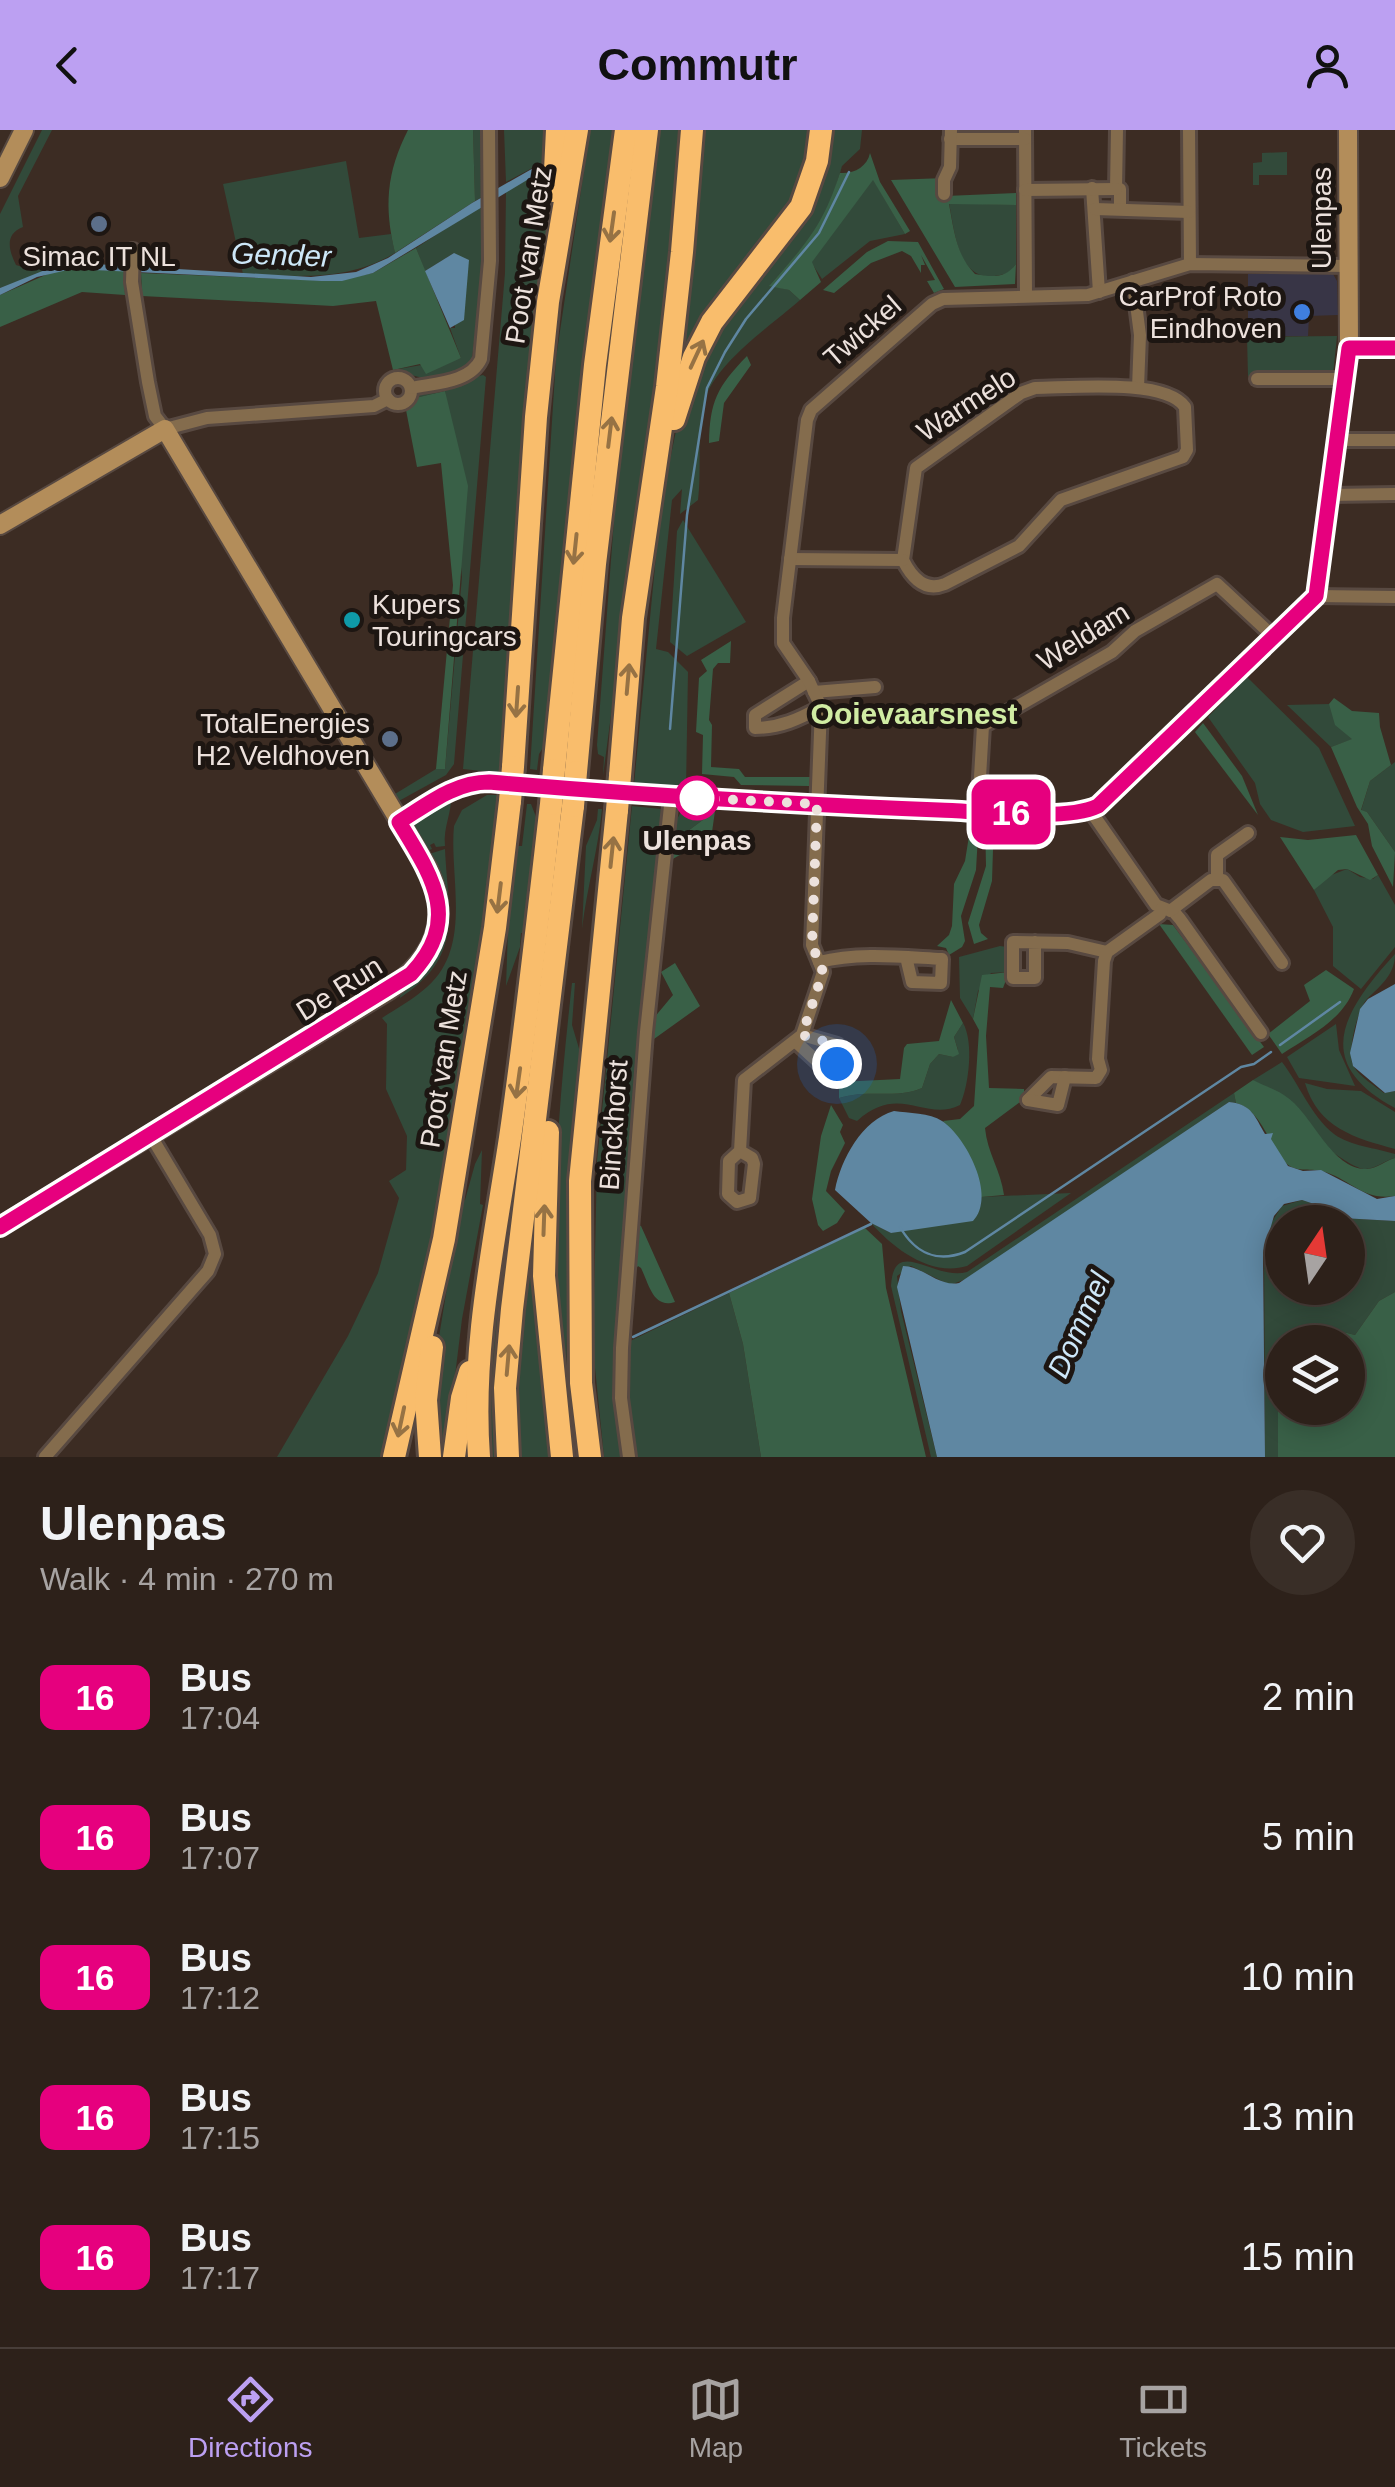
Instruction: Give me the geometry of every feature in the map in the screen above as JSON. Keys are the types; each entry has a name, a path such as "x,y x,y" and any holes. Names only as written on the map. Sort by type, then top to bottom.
{"highway":[{"path":"548,302 557,130"},
{"name":"Poot van Metz","path":"394,1457 444,1239 490,964 548,302 577,130"},
{"path":"508,1457 506,1388 512,1309 548,1023 595,365 626,130"},
{"path":"565,771 595,564 648,130"},
{"path":"570,1457 569,1351 586,1110 633,618 682,252 692,130"},
{"path":"652,478 694,358 712,322 801,207 817,161 821,130"},
{"path":"479,1457 480,1337 562,805"},
{"path":"548,1023 552,1061 544,1276 562,1457"},
{"path":"578,1234 581,1383 590,1457"},
{"path":"430,1457 426,1400 444,1239"},
{"path":"454,1457 462,1398 480,1337"}],"street":[{"path":"0,178 24,130"},
{"path":"0,525 165,429 207,418 374,406 388,399 387,385 392,380 404,379 411,388 465,376 478,367 490,261 489,130"},
{"path":"1116,189 1117,130"},
{"path":"1188,130 1190,264"},
{"name":"Ulenpas","path":"1316,596 1349,348 1348,130"},
{"path":"944,194 951,134 1026,134 1026,296"},
{"path":"1092,188 1098,292"},
{"path":"1026,190 1120,189 1120,209"},
{"path":"1095,209 1189,212"},
{"name":"De Run","path":"0,1227 389,990 419,966 436,934 439,904 428,869 155,416 132,263"},
{"name":"Twickel","path":"740,1151 744,1080 799,1038 822,981 812,945 821,707 783,643 807,420 817,403 932,304 960,297 1098,292 1190,264 1348,266"},
{"path":"1133,280 1140,335 1138,388"},
{"path":"1349,348 1395,348"},
{"path":"1257,380 1345,379"},
{"name":"Warmelo","path":"1138,388 1175,396 1185,407 1187,450 1182,457 1060,500 1019,546 935,588 924,586 903,560 916,468 1026,391 1138,388"},
{"path":"1337,440 1395,440"},
{"path":"1330,494 1395,494"},
{"path":"790,559 903,560"},
{"name":"Weldam","path":"978,811 983,726 1112,652 1168,612 1218,584 1274,638"},
{"path":"736,801 978,811 1090,810 1105,801 1316,596 1395,597"},
{"path":"821,707 798,720 755,728 754,715 812,686 875,687"},
{"path":"399,822 454,789 474,782 507,783"},
{"name":"Binckhorst","path":"507,783 671,797 646,1032 622,1348 621,1398 629,1457"},
{"path":"1090,810 1156,905 1180,920 1262,1033"},
{"path":"1216,879 1216,855 1248,833"},
{"path":"1065,1077 1096,1078 1101,1070 1100,1020 1108,952 1166,909 1216,879 1225,882 1282,963"},
{"path":"1035,942 1068,943 1108,952"},
{"path":"819,962 852,957 906,957"},
{"path":"45,1457 208,1272 215,1254 210,1235 151,1136"}],"shaded area":[{"path":"1248,274 1333,274 1337,281 1338,315 1309,316 1308,336 1248,336"}],"green space":[{"path":"42,130 52,130 18,196 23,227 13,234 10,243 16,265 29,269 50,265 51,269 0,288 0,214"},
{"path":"408,130 473,130 475,201 395,253 389,190 395,161"},
{"path":"473,130 482,130 484,196 475,201"},
{"path":"504,130 552,130 553,174 529,410 500,773 463,769 505,273 506,190 536,174 536,166 506,182"},
{"path":"590,130 613,130 584,364 546,743 539,754 537,770 530,769 556,358"},
{"path":"660,130 682,130 672,252 603,776 604,757 598,754 597,745 615,507"},
{"path":"703,130 817,130 806,184 672,388"},
{"path":"825,130 862,130 860,149 842,166 830,206 808,242 770,285 789,290 800,300 732,359 711,386 701,425 698,500 680,514 682,489 672,500 656,649 668,652 688,672 686,788 634,784 661,504 680,411 698,359 790,230"},
{"path":"1287,152 1287,175 1259,175 1259,185 1253,185 1253,163 1262,162 1262,153"},
{"path":"870,153 880,182 910,231 905,234 873,180 812,262 821,282 800,300 789,290 769,286 814,231 842,166 840,173 855,171"},
{"path":"346,161 359,238 391,234 395,253 340,273 243,274 223,184"},
{"path":"945,178 946,196 1016,193 1016,205 949,204 957,242 969,267 975,274 993,276 1003,275 1016,264 1015,284 955,287 891,180"},
{"path":"873,179 905,234 870,241 822,279 811,262"},
{"path":"485,203 484,256 472,359 460,370 426,379 393,370 461,358 450,328 455,328 454,253 425,271 416,248"},
{"path":"949,203 1016,205 1016,264 1010,272 980,275 970,268 958,246"},
{"path":"888,241 918,242 944,289 934,293 927,281 935,280 921,255 925,265 921,265 921,273 911,256 902,251 871,263 834,293 823,290 867,252"},
{"path":"416,248 461,358 426,374 420,364 393,370 376,301 333,306 142,296 141,273 334,281 373,273"},
{"path":"72,269 124,271 125,295 82,292 0,327 0,295 50,273"},
{"path":"1337,336 1333,375 1248,376 1247,337"},
{"path":"747,356 751,365 724,403 719,441 709,443 717,395"},
{"path":"486,377 454,764 446,775 397,802 390,797 436,769 445,769 462,577 445,391 415,398 427,389"},
{"path":"445,391 468,486 445,769 436,769 453,585 441,463 417,467 406,410 415,398"},
{"path":"683,520 746,622 687,656 670,642 677,531"},
{"path":"731,641 730,663 718,663 713,669 711,767 739,769 745,777 810,777 809,786 741,785 734,777 702,774 703,735 696,732 699,678 707,671 701,660"},
{"path":"1247,677 1319,748 1355,826 1303,832 1271,820 1260,804 1255,783 1208,717"},
{"path":"1334,698 1352,711 1379,713 1391,765 1370,781 1361,810 1367,812 1395,852 1393,887 1331,747 1352,739 1335,725 1329,704"},
{"path":"1329,704 1353,739 1331,747 1287,705"},
{"path":"1203,723 1242,776 1258,815 1195,732"},
{"path":"1395,762 1395,852 1367,812 1361,811 1370,781"},
{"path":"487,795 498,795 499,809 487,909 471,991 466,1059 444,1191 387,1457 277,1457 348,1336 378,1273 399,1198 389,1181 406,1170 407,1136 386,1089 387,1024 382,1018 427,987 450,952 456,911 454,826 462,810"},
{"path":"451,796 445,846 436,847 434,843 425,852 415,822"},
{"path":"527,804 531,804 538,822 525,933 521,933 506,986 505,929 514,846 522,846"},
{"path":"632,806 661,809 663,817 626,1224 624,1457 604,1457 593,1348 597,1161"},
{"path":"683,808 715,811 669,845 672,818 677,819"},
{"path":"598,809 602,809 582,929 586,846"},
{"path":"715,811 709,853 704,856 685,852 671,860 669,845"},
{"path":"972,817 979,818 976,870 961,916 965,941 949,955 946,948 937,946 952,926 954,884 965,861"},
{"path":"985,818 994,818 992,881 979,925 988,939 974,944 968,923 986,866"},
{"path":"1356,835 1378,875 1370,880 1347,869 1338,870 1314,890 1280,837 1308,840"},
{"path":"445,849 449,915 443,950 420,982 400,998 401,988 437,946 426,855"},
{"path":"1347,869 1360,877 1373,879 1378,875 1395,905 1395,947 1361,989 1333,966 1333,927 1314,890 1329,876"},
{"path":"1159,924 1173,925 1264,1047 1252,1055"},
{"path":"1007,947 1009,972 991,973 978,991 973,1019 960,998 959,957"},
{"path":"1395,954 1390,974 1360,1013 1351,1053 1354,1067 1364,1078 1384,1093 1395,1091 1395,1108 1352,1072 1344,1054 1344,1035 1362,995"},
{"path":"675,963 700,1006 654,1039 643,1164 638,1166 653,1019 673,995 661,972"},
{"path":"1326,970 1354,989 1349,1000 1324,1027 1282,1054 1268,1034 1310,1001 1304,985"},
{"path":"1009,972 1003,988 990,987 986,1036 989,1088 1024,1089 1024,1099 985,1128 1004,1195 981,1197 967,1156 943,1121 960,1119 974,1106 979,1030 973,1019 982,975"},
{"path":"572,983 572,1025 583,1062 569,1241 566,1383 555,1232 562,1084"},
{"path":"951,1000 963,1023 954,1037 959,1054 939,1054 930,1064 922,1088 839,1098 839,1082 900,1079 904,1048 907,1044 939,1041"},
{"path":"963,1023 969,1064 960,1105 935,1110 886,1105 857,1121 849,1118 839,1098 922,1088 930,1064 939,1054 953,1057 958,1050 954,1037"},
{"path":"1336,1024 1339,1050 1355,1086 1299,1078 1287,1057"},
{"path":"532,1035 502,1457 486,1457 484,1376"},
{"path":"1282,1062 1312,1109 1334,1134 1395,1154 1395,1158 1369,1169 1355,1166 1308,1132 1253,1080"},
{"path":"1253,1080 1297,1106 1343,1161 1367,1169 1395,1158 1395,1196 1374,1195 1322,1171 1289,1165 1252,1112 1236,1103 1234,1093"},
{"path":"1305,1083 1361,1091 1395,1112 1395,1149 1352,1135 1329,1121 1319,1111"},
{"path":"1234,1093 1236,1103 1229,1102 969,1278 950,1285 911,1266 897,1276 901,1311 937,1457 931,1457 891,1286 899,1264 917,1263 941,1271 967,1272"},
{"path":"831,1105 843,1125 840,1132 845,1143 826,1191 845,1211 837,1223 823,1231 812,1199 821,1136"},
{"path":"482,1150 483,1205 462,1319 445,1457 434,1457 433,1374 461,1201 465,1200"},
{"path":"1071,1193 967,1266 940,1268 927,1264 891,1242 871,1223 891,1233 981,1205 981,1197"},
{"path":"1302,1200 1317,1205 1285,1205"},
{"path":"538,1207 557,1457 521,1457 522,1332"},
{"path":"1365,1219 1395,1221 1395,1292 1379,1301 1362,1325 1265,1325 1265,1425 1278,1425 1278,1457 1265,1457 1264,1243 1265,1239 1265,1305 1365,1305"},
{"path":"638,1225 675,1302 657,1299 641,1268 638,1266 634,1272"},
{"path":"865,1228 882,1244 886,1288 926,1457 761,1457 743,1344 729,1293"},
{"path":"1395,1292 1395,1457 1278,1457 1278,1425 1365,1425 1362,1325 1379,1301"},
{"path":"729,1293 743,1344 761,1457 634,1457 626,1397 628,1342"}],"water":[{"path":"537,166 537,174 373,273 342,281 72,269 37,277 0,295 0,288 45,270 95,264 311,277 356,272 388,258"},
{"path":"454,253 469,260 464,320 450,328 425,271"},
{"path":"1395,984 1395,1091 1385,1093 1353,1066 1350,1053 1360,1009 1368,999"},
{"name":"Dommel","path":"1229,1102 1248,1109 1265,1134 1273,1133 1271,1139 1288,1166 1303,1171 1321,1170 1377,1199 1395,1196 1395,1221 1365,1219 1365,1205 1317,1205 1302,1200 1265,1205 1265,1457 937,1457 897,1287 903,1266 944,1282 959,1283"},
{"path":"894,1111 937,1118 960,1140 980,1183 980,1210 973,1221 891,1233 871,1223 835,1190 855,1142 872,1123"}],"waterway":[{"path":"670,729 687,515 707,388 746,319 819,233 849,172"},
{"path":"1280,1045 1340,1002"},
{"path":"900,1227 928,1253 945,1256 965,1252 1241,1067 1254,1064 1271,1052"},
{"path":"633,1337 871,1224"}],"bus line":[{"name":"16","path":"0,1227 411,974 436,934 439,904 434,881 399,822 454,789 489,782 714,800 982,812 1075,813 1098,806 1316,596 1349,348 1395,348"}],"place":[{"name":"Simac IT NL","path":"99,224"},
{"name":"CarProf Roto Eindhoven","path":"1302,312"},
{"name":"Kupers Touringcars","path":"352,620"},
{"name":"TotalEnergies H2 Veldhoven","path":"390,739"},
{"name":"Ulenpas","path":"697,798"}],"district":[{"name":"Ooievaarsnest","path":"914,714"}],"route":[{"path":"697,798 817,804 812,945 823,972 802,1035 837,1045 837,1064"}],"water label":[{"name":"Gender","path":"281,255"}]}
